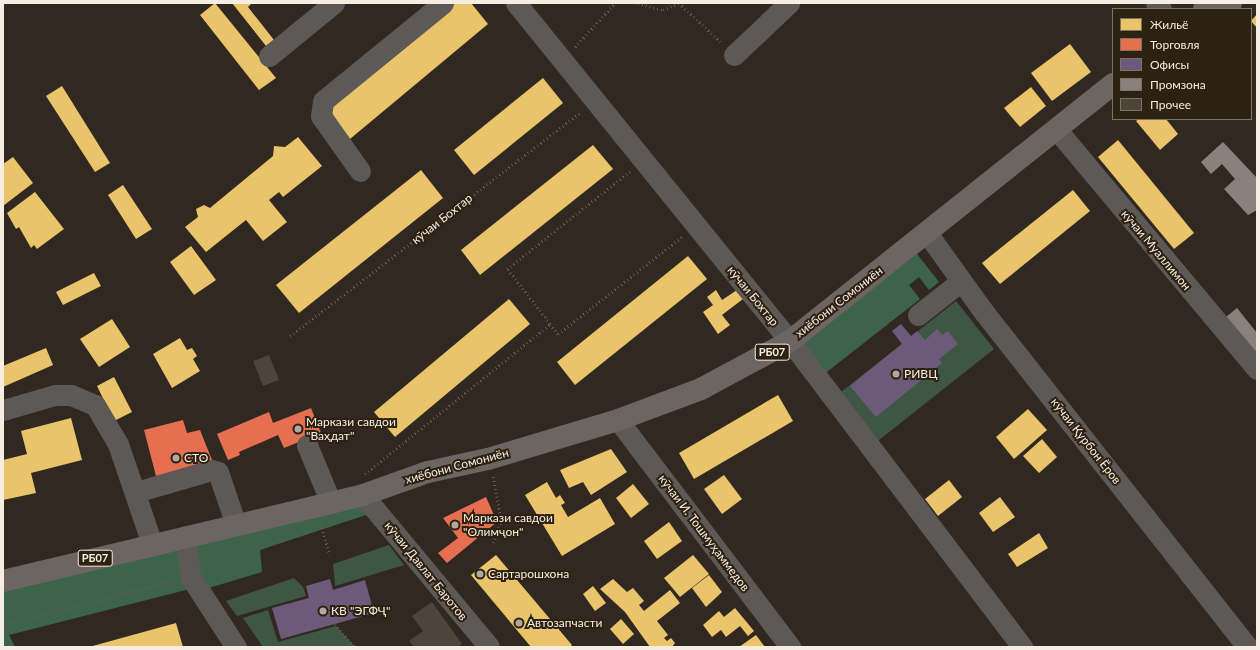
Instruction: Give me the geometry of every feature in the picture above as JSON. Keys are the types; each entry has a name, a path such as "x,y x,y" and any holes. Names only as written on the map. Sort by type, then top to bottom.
{"highway":[{"name":"хиёбони Сомониён","path":"1061,135 1112,85"},
{"name":"хиёбони Сомониён","path":"361,487 434,484 491,469 621,425 793,346 932,239 1061,135 1112,100"},
{"name":"хиёбони Сомониён","path":"361,487 488,459 621,425"},
{"name":"РБ07","path":"3,581 152,544 324,504 361,487"}],"street":[{"path":"269,56 334,3"},
{"path":"360,171 321,116 323,101 443,3"},
{"name":"кӯчаи Бохтар","path":"516,3 642,162 793,346 1022,647"},
{"path":"734,55 789,3"},
{"name":"кӯчаи Муаллимон","path":"1061,135 1257,369"},
{"name":"кӯчаи Қурбон Ёров","path":"932,239 961,281 1248,647"},
{"path":"918,315 961,281"},
{"path":"3,410 55,395 85,398 95,405 105,420 136,492 152,544"},
{"name":"кӯчаи И. Тошмуҳаммедов","path":"621,425 790,647"},
{"path":"307,445 324,504"},
{"path":"136,492 211,470 218,472 236,525"},
{"name":"кӯчаи Давлат Баротов","path":"361,487 489,647"},
{"path":"186,536 190,576 236,647"}],"path":[{"path":"562,62 614,3"},
{"path":"638,3 662,10 679,3 734,55"},
{"name":"кӯчаи Бохтар","path":"290,336 594,102"},
{"path":"642,162 507,269 558,334 696,226"},
{"path":"361,487 550,324"},
{"path":"491,469 501,521 493,543"},
{"path":"324,504 330,555"},
{"path":"3,625 190,576"},
{"path":"335,624 355,647"}],"green space":[{"path":"917,254 939,282 929,290 919,277 909,285 920,299 823,375 800,346"},
{"path":"956,301 994,349 874,444 836,396"},
{"path":"363,495 378,511 260,550 262,572 199,591 186,536"},
{"path":"181,542 190,589 9,635 15,647 3,647 3,587"},
{"path":"389,545 404,565 335,586 333,564"},
{"path":"294,578 303,587 306,596 237,616 226,601"},
{"path":"268,610 278,642 336,626 355,647 263,647 243,618"}],"building: Жильё":[{"path":"215,3 276,78 259,90 200,15"},
{"path":"232,3 252,3 248,7 274,40 266,46"},
{"path":"453,3 471,3 488,24 350,139 325,109"},
{"path":"1257,14 1257,28 1252,22 1252,20"},
{"path":"1070,44 1091,72 1052,101 1031,73"},
{"path":"543,78 563,103 474,175 454,150"},
{"path":"62,86 110,163 95,172 46,96"},
{"path":"1031,87 1046,106 1020,127 1004,108"},
{"path":"1167,120 1178,134 1160,150 1136,121"},
{"path":"298,137 322,166 283,197 279,192 269,200 287,222 263,241 246,220 206,252 185,227 198,217 196,209 204,205 210,208 273,156 274,146 285,147"},
{"path":"1118,140 1194,233 1174,249 1098,157"},
{"path":"593,145 613,169 480,275 461,250"},
{"path":"13,157 33,183 3,206 3,164"},
{"path":"421,170 443,198 299,313 276,285"},
{"path":"123,185 152,229 136,239 108,195"},
{"path":"1073,190 1090,211 1000,284 982,263"},
{"path":"35,192 64,229 37,249 34,245 31,248 19,227 16,229 7,213"},
{"path":"191,246 216,280 194,295 170,262"},
{"path":"688,256 707,279 575,385 557,362"},
{"path":"94,273 101,286 63,305 56,292"},
{"path":"716,290 722,300 737,290 743,299 722,315 730,325 718,334 703,312 713,305 707,297"},
{"path":"509,299 530,324 395,437 374,412"},
{"path":"112,319 130,347 99,367 80,339"},
{"path":"180,338 187,350 192,348 197,356 193,359 200,371 172,388 153,354"},
{"path":"46,348 53,365 3,387 3,366"},
{"path":"114,377 132,412 114,421 97,386"},
{"path":"778,395 793,421 694,479 679,453"},
{"path":"1028,409 1047,430 1014,459 996,437"},
{"path":"71,418 82,460 31,473 36,493 3,500 3,460 27,454 21,431"},
{"path":"1042,439 1057,457 1039,473 1023,456"},
{"path":"611,449 627,472 591,495 583,482 569,488 560,470"},
{"path":"724,475 742,499 722,514 704,489"},
{"path":"949,480 962,497 938,516 925,499"},
{"path":"547,482 556,498 560,495 565,503 561,505 568,517 600,498 615,524 562,556 525,495"},
{"path":"633,484 649,504 631,518 616,498"},
{"path":"1000,497 1015,517 993,532 979,513"},
{"path":"669,522 682,541 657,559 644,541"},
{"path":"1039,533 1048,548 1017,567 1008,554"},
{"path":"496,555 572,645 570,647 531,647 471,575"},
{"path":"693,555 709,574 680,597 664,578"},
{"path":"709,575 722,592 706,607 692,588"},
{"path":"613,579 627,592 633,588 644,601 639,605 644,611 670,590 680,603 657,621 668,635 664,638 667,641 671,638 675,643 672,647 650,647 625,612 600,589"},
{"path":"593,586 606,603 595,611 583,594"},
{"path":"735,608 754,631 748,636 740,626 726,637 721,630 712,637 703,625 719,611 724,617"},
{"path":"621,619 634,634 623,644 610,629"},
{"path":"176,623 183,647 89,647"},
{"path":"756,635 765,647 739,647"}],"building: Торговля":[{"path":"311,408 321,433 284,448 278,435 239,452 240,455 228,460 217,434 269,412 273,423"},
{"path":"183,420 187,433 200,430 214,465 156,476 144,430"},
{"path":"486,497 497,522 447,563 438,553 458,538 443,518"}],"building: Офисы":[{"name":"РИВЦ","path":"901,324 911,336 917,331 925,340 937,329 942,335 948,331 958,344 939,359 942,363 876,417 850,386 902,344 892,331"},
{"name":"КВ \"ЭГФҶ\"","path":"330,579 333,590 365,580 374,613 281,639 272,608 309,598 306,586"}],"building: Промзона":[{"path":"1223,142 1257,178 1257,210 1248,215 1224,189 1235,179 1222,164 1211,174 1201,162"},
{"path":"1237,308 1257,333 1257,355 1226,317"}],"building: Прочее":[{"path":"269,355 279,380 263,386 253,361"},
{"path":"432,602 462,644 458,647 414,647 409,641 423,631 412,616"}],"place":[{"name":"РИВЦ","path":"896,374"},
{"name":"Маркази савдои \"Ваҳдат\"","path":"298,429"},
{"name":"СТО","path":"176,458"},
{"name":"Маркази савдои \"Олимҷон\"","path":"455,525"},
{"name":"Сартарошхона","path":"480,574"},
{"name":"КВ \"ЭГФҶ\"","path":"323,611"},
{"name":"Автозапчасти","path":"519,623"}]}
